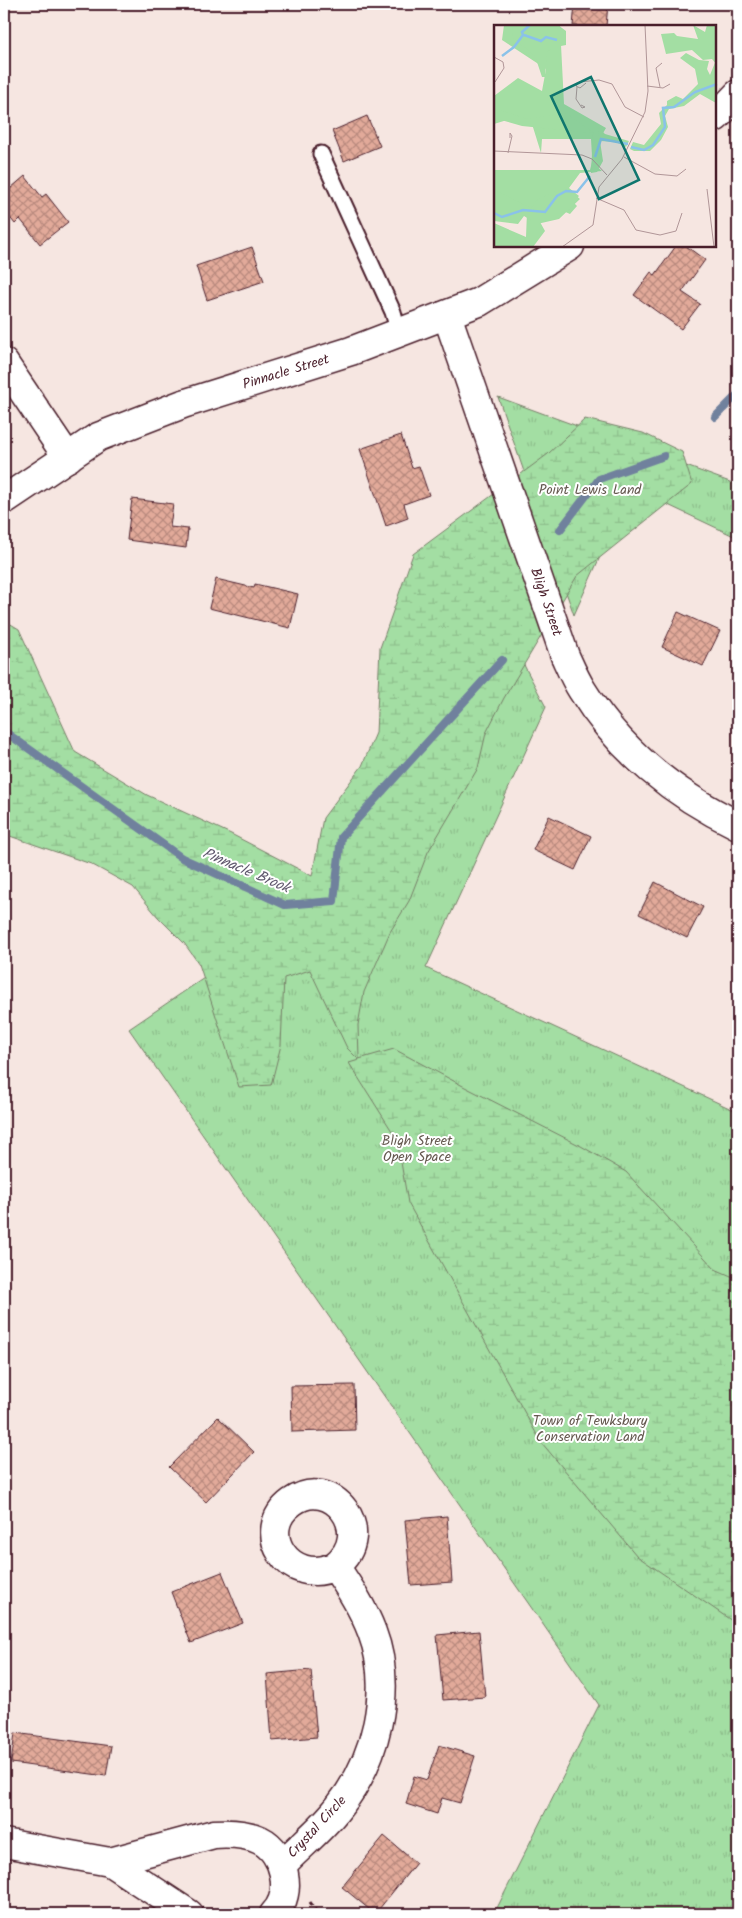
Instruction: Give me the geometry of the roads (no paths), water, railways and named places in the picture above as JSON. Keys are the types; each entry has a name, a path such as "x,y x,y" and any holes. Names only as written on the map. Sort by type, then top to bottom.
{"street":[{"path":"717,116 738,94"},
{"name":"Pinnacle Street","path":"4,500 98,438 183,404 351,351 447,315 479,302 567,248"},
{"name":"Bligh Street","path":"447,315 565,656 582,689 608,727 641,762 680,792 738,825"},
{"path":"4,363 68,458"},
{"name":"Crystal Circle","path":"282,1865 338,1809 353,1788 366,1764 375,1737 381,1686 376,1645 358,1601 335,1566"},
{"name":"Crystal Circle","path":"110,1862 188,1840 228,1833 246,1835 261,1841 273,1851 282,1865 285,1880 284,1896 274,1914"},
{"name":"Crystal Circle","path":"4,1843 110,1862 189,1914"}],"lane":[{"path":"321,154 393,312 400,333"}],"waterway":[{"name":"Pinnacle Brook","path":"715,417 738,394"},
{"name":"Pinnacle Brook","path":"560,530 599,479 664,456"},
{"name":"Pinnacle Brook","path":"4,731 182,858 285,905 334,901 341,837 502,660"}],"park label":[{"name":"Point Lewis Land","path":"590,490"},
{"name":"Bligh Street Open Space","path":"417,1150"},
{"name":"Town of Tewksbury Conservation Land","path":"590,1429"}]}
